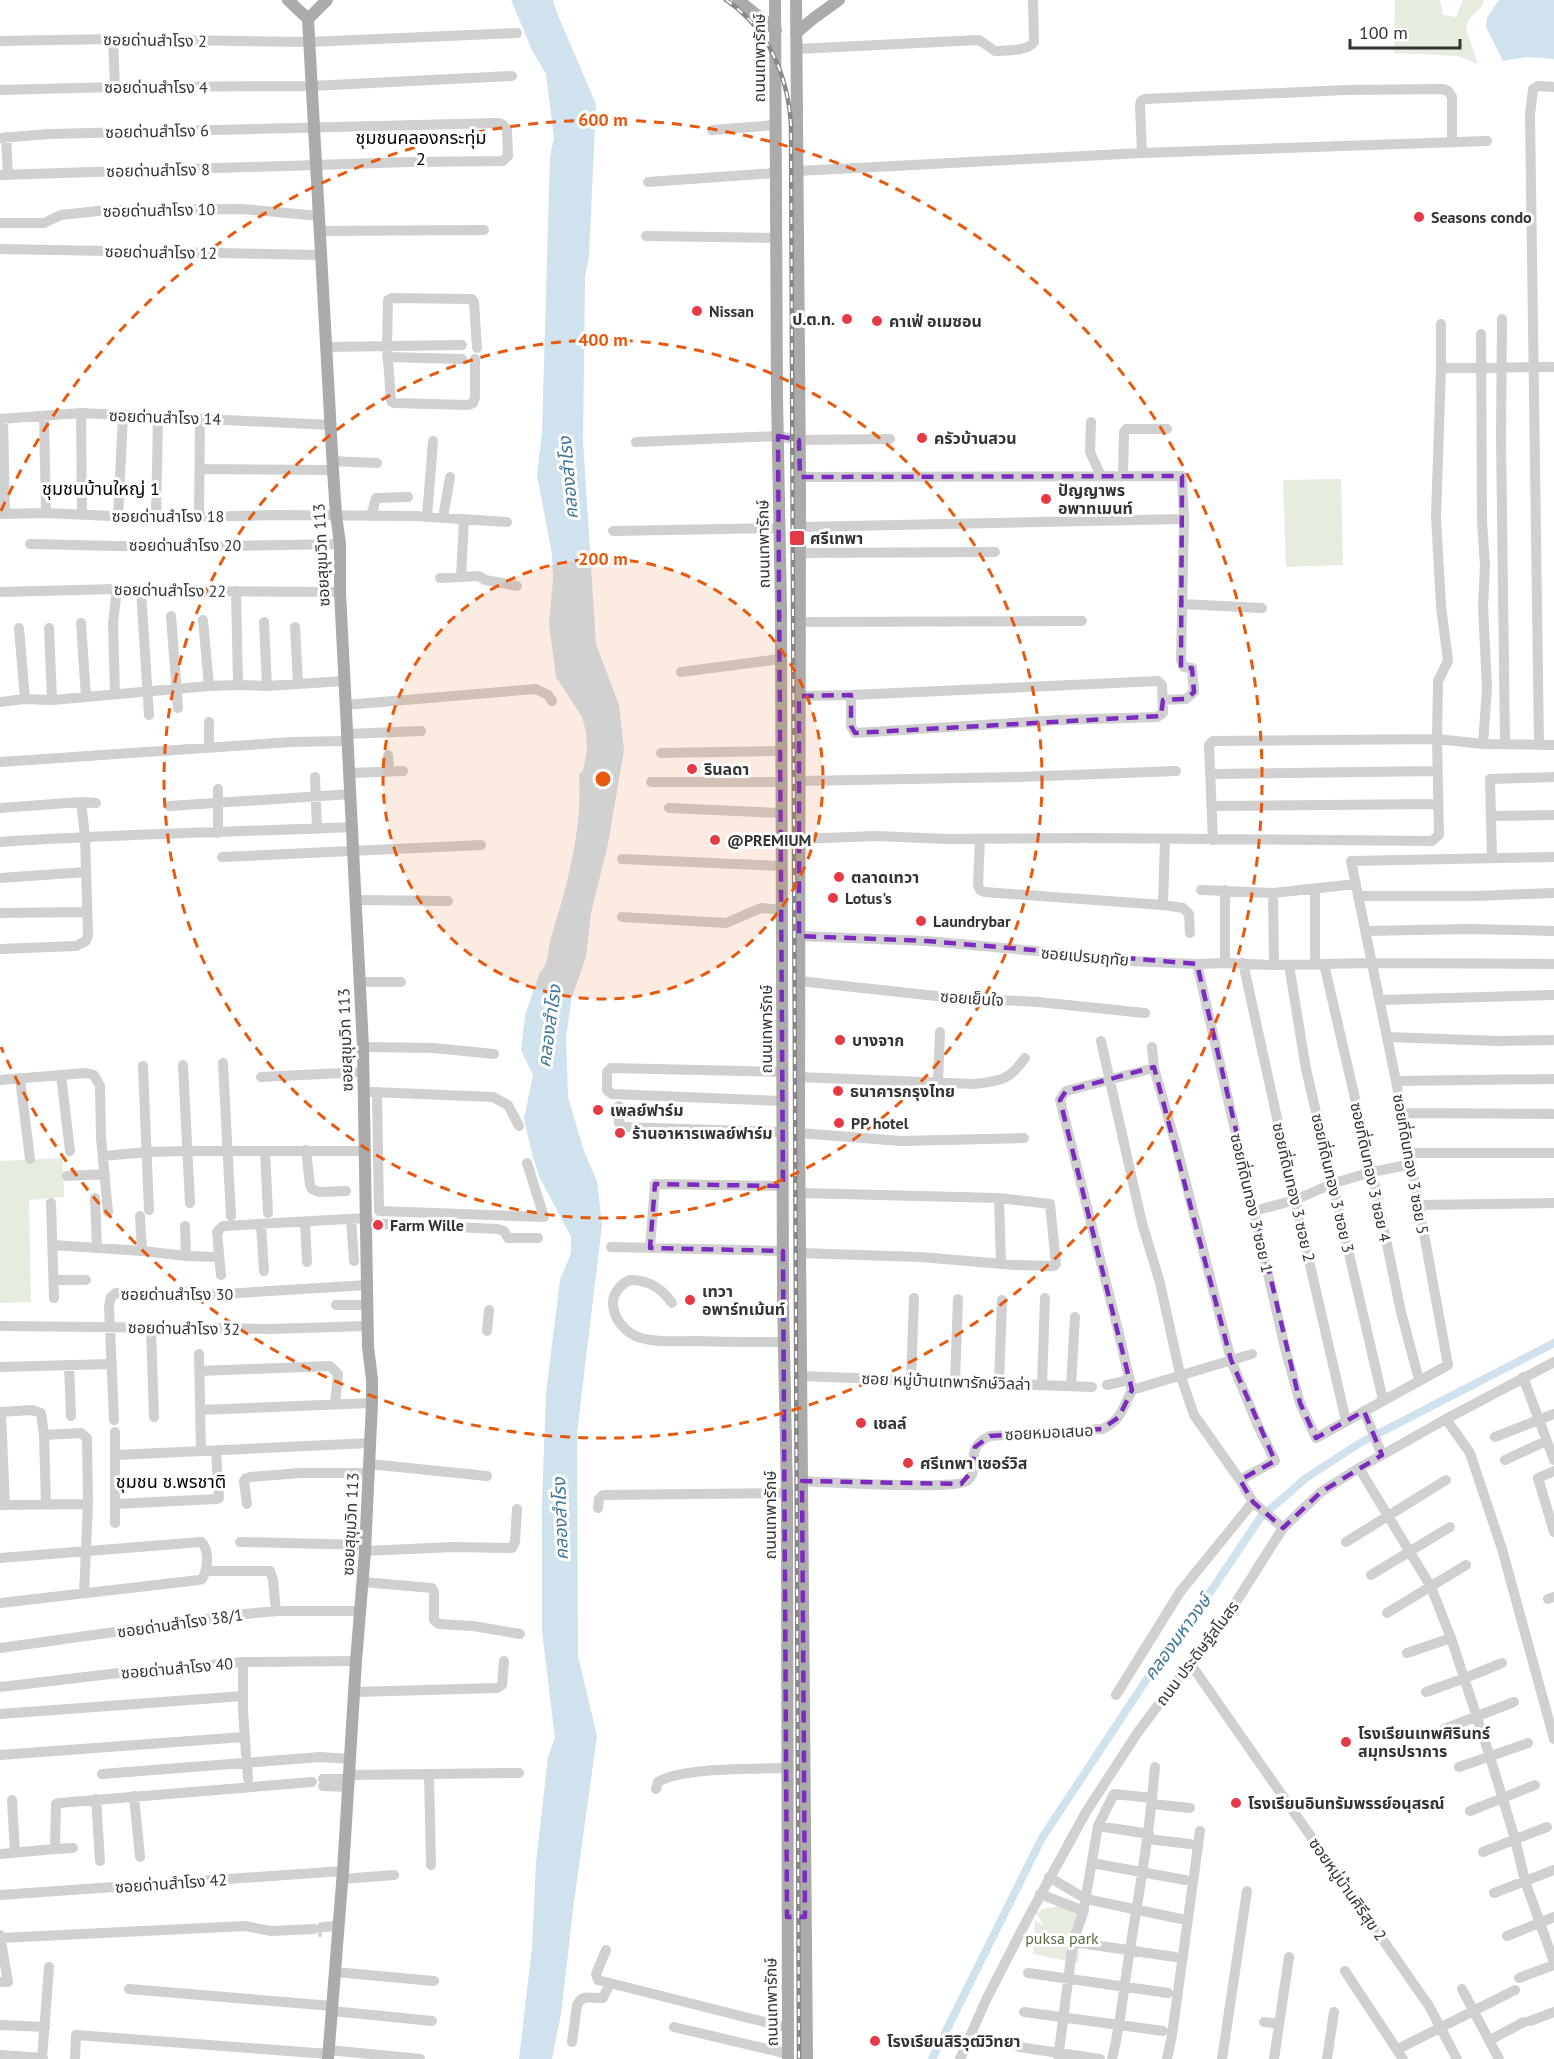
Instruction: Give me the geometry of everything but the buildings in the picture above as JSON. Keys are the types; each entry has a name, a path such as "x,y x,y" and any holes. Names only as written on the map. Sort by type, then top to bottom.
{"main road":[{"path":"288,0 308,19 327,0"},
{"path":"738,0 776,30"},
{"name":"ถนนเทพารักษ์","path":"775,0 783,1251 787,1493 788,2057"},
{"name":"ถนนเทพารักษ์","path":"796,0 800,440 799,1133 807,2059"},
{"path":"796,33 839,0"},
{"name":"ซอยสุขุมวิท 113","path":"308,19 330,425 340,544 345,705 363,1047 367,1326 372,1379 363,1582 329,2054"},
{"path":"787,1917 805,1917"}],"street":[{"path":"797,48 979,40 995,51 1023,49 1030,47 1034,42 1033,0"},
{"name":"ซอยด่านสำโรง 2","path":"0,41 113,39 309,42 517,33"},
{"path":"113,39 115,87"},
{"name":"ซอยด่านสำโรง 4","path":"0,90 312,86 512,76"},
{"path":"1539,745 1530,104 1534,88 1554,87"},
{"path":"1142,153 1140,105 1145,99 1358,89 1443,89 1448,91 1452,97 1452,143"},
{"name":"ซอยด่านสำโรง 6","path":"3,137 498,123 507,129 508,142"},
{"path":"712,130 776,124"},
{"path":"3,137 4,175"},
{"path":"798,171 1142,153 1487,141"},
{"name":"ซอยด่านสำโรง 8","path":"4,175 503,161 508,156 508,142"},
{"path":"648,182 776,173"},
{"name":"ซอยด่านสำโรง 10","path":"0,223 44,223 61,215 107,210 242,209 319,216"},
{"path":"320,231 484,230"},
{"path":"646,236 776,238"},
{"name":"ซอยด่านสำโรง 12","path":"0,249 321,255"},
{"path":"392,298 472,299 476,353 473,403 468,405 394,403 389,396 387,351 388,300 392,298"},
{"path":"1502,319 1505,744"},
{"path":"799,839 876,836 980,839 1432,841 1439,835 1438,681 1448,661 1441,606 1436,517 1442,368 1441,324"},
{"path":"1481,334 1482,521 1485,566 1483,606 1486,688 1484,744"},
{"path":"387,351 462,345 469,342 476,353"},
{"path":"462,345 459,352 462,358"},
{"path":"326,347 462,358 470,361 476,353"},
{"path":"1442,368 1554,367"},
{"path":"81,413 82,515"},
{"name":"ซอยด่านสำโรง 14","path":"1,419 81,413 330,425"},
{"path":"44,416 46,513"},
{"path":"118,517 123,416"},
{"path":"156,518 158,417"},
{"path":"1,419 2,514"},
{"path":"199,516 200,419"},
{"path":"1091,422 1091,455 1101,476"},
{"path":"1124,476 1124,432 1126,429 1167,429"},
{"path":"636,442 778,436 800,440 890,439"},
{"path":"427,517 433,441"},
{"path":"200,469 377,462"},
{"path":"800,477 1182,476 1184,519 1181,660 1184,667 1192,668 1194,692 1186,699 1163,700"},
{"path":"443,518 450,477"},
{"path":"371,516 376,498 408,497"},
{"name":"ซอยด่านสำโรง 18","path":"2,514 46,513 156,518 336,515 507,522"},
{"path":"461,577 464,519"},
{"path":"800,528 1184,519"},
{"path":"613,531 778,528"},
{"name":"ซอยด่านสำโรง 20","path":"30,544 161,547 340,544"},
{"path":"799,553 995,552"},
{"path":"440,578 479,576 485,580 517,586"},
{"path":"115,694 113,623 117,589"},
{"name":"ซอยด่านสำโรง 22","path":"0,592 117,589 340,592"},
{"path":"141,591 149,715"},
{"path":"236,591 238,685"},
{"path":"1182,604 1262,608"},
{"path":"171,616 178,708"},
{"path":"203,620 209,686"},
{"path":"799,622 1082,621"},
{"path":"264,622 267,686"},
{"path":"81,623 86,697"},
{"path":"295,627 298,684"},
{"path":"19,628 25,699"},
{"path":"49,628 52,700"},
{"path":"681,672 780,659"},
{"path":"0,702 25,699 52,700 209,686 267,686 344,681"},
{"path":"799,696 1158,681 1162,685 1163,713 1157,717 1060,720 855,733 851,726 851,695"},
{"path":"345,705 536,689 548,695 552,701"},
{"path":"209,722 209,748"},
{"path":"0,762 421,731"},
{"path":"1213,840 1209,745 1213,741 1437,739 1484,744 1554,745"},
{"path":"661,753 780,751"},
{"path":"388,756 389,771"},
{"path":"350,773 403,771"},
{"path":"800,781 1019,777 1176,771"},
{"path":"1210,774 1437,771"},
{"path":"315,777 317,829"},
{"path":"1554,777 1490,779 1492,858 1554,857"},
{"path":"651,782 781,782"},
{"path":"218,789 219,833"},
{"path":"169,806 351,794"},
{"path":"0,949 76,946 86,941 88,935 87,872 81,802"},
{"path":"0,808 96,803"},
{"path":"1211,806 1437,804"},
{"path":"669,808 781,813"},
{"path":"1491,816 1554,815"},
{"path":"0,842 85,836 353,827"},
{"path":"980,839 978,885 984,892 1163,905 1187,910 1190,933"},
{"path":"1163,905 1165,839"},
{"path":"222,857 481,845"},
{"name":"ซอยที่ดินทอง 3 ซอย 5","path":"1419,1380 1448,1365 1411,1159 1352,861 1492,858"},
{"path":"622,859 782,866"},
{"path":"0,878 87,872"},
{"path":"1201,890 1273,893 1356,884"},
{"path":"1225,890 1225,963"},
{"name":"ซอยที่ดินทอง 3 ซอย 4","path":"1315,890 1319,964 1372,1172 1401,1312 1419,1380"},
{"path":"1359,896 1474,896 1554,892"},
{"path":"1273,893 1274,965"},
{"path":"356,900 448,901"},
{"path":"622,918 726,923 761,909 782,910"},
{"path":"0,913 87,912"},
{"path":"1365,931 1468,929 1554,931"},
{"name":"ซอยเปรมฤทัย","path":"799,936 927,941 1108,960 1197,964 1554,964"},
{"name":"ซอยที่ดินทอง 3 ซอย 2","path":"1243,963 1347,1421"},
{"name":"ซอยที่ดินทอง 3 ซอย 1","path":"1197,964 1299,1402 1316,1438 1347,1421"},
{"name":"ซอยที่ดินทอง 3 ซอย 3","path":"1289,965 1306,1069 1383,1400"},
{"name":"ซอยเย็นใจ","path":"799,981 945,997 1038,1002 1145,1013"},
{"path":"360,982 401,982"},
{"path":"1380,1000 1554,994"},
{"path":"938,1082 940,1032"},
{"path":"1387,1037 1498,1041 1554,1040"},
{"path":"1101,1041 1142,1223 1160,1283 1180,1374 1194,1415 1254,1503 1283,1528"},
{"path":"363,1047 434,1048 494,1053"},
{"path":"1152,1047 1154,1068 1184,1173 1231,1360 1275,1461 1240,1480"},
{"path":"799,1077 974,1084 1001,1081 1018,1068 1025,1058"},
{"path":"224,1064 231,1216"},
{"path":"183,1065 190,1203"},
{"path":"142,1251 147,1152 143,1066"},
{"path":"782,1072 611,1068 607,1072 607,1090 612,1094 783,1101"},
{"path":"1131,1385 1060,1100 1066,1091 1154,1068"},
{"path":"261,1077 363,1072"},
{"path":"0,1080 86,1073 94,1075 98,1080 108,1212"},
{"path":"61,1075 70,1151"},
{"path":"20,1078 30,1159"},
{"path":"1396,1081 1554,1079"},
{"path":"363,1092 493,1097 508,1105 519,1126"},
{"path":"377,1092 379,1211 544,1217 527,1163"},
{"path":"619,1106 620,1123 623,1127 783,1132"},
{"path":"1402,1113 1554,1114"},
{"path":"799,1133 900,1141 1024,1138"},
{"path":"306,1150 312,1190 346,1191"},
{"path":"103,1156 186,1151 364,1151"},
{"path":"265,1151 268,1212"},
{"path":"1254,1211 1295,1200 1334,1183 1411,1159 1554,1153"},
{"path":"67,1176 105,1174"},
{"path":"650,1248 655,1184 783,1186"},
{"path":"800,1193 999,1198 1051,1204 1056,1265 800,1253"},
{"path":"95,1198 97,1248"},
{"path":"999,1198 1001,1264"},
{"path":"51,1203 54,1298"},
{"path":"1419,1205 1554,1203"},
{"path":"351,1219 354,1261"},
{"path":"221,1275 217,1232 232,1225 351,1219 498,1229 504,1231 508,1238 538,1238"},
{"path":"306,1222 307,1262"},
{"path":"261,1225 264,1271"},
{"path":"185,1226 186,1256"},
{"path":"54,1245 219,1257"},
{"path":"611,1247 783,1251"},
{"path":"54,1280 86,1280"},
{"path":"672,1303 659,1288 649,1282 630,1280 619,1288 614,1296 613,1304 616,1317 625,1330 640,1338 662,1341 784,1342"},
{"name":"ซอยด่านสำโรง 30","path":"115,1523 116,1455 109,1306 111,1297 116,1293 190,1296 367,1285"},
{"path":"911,1380 914,1298"},
{"path":"1042,1385 1045,1298"},
{"path":"955,1381 958,1299"},
{"path":"999,1383 1002,1300"},
{"path":"336,1305 367,1305"},
{"path":"487,1331 489,1310"},
{"path":"1071,1386 1075,1317"},
{"name":"ซอยด่านสำโรง 32","path":"0,1326 110,1326 151,1329 367,1326"},
{"path":"151,1329 154,1417"},
{"path":"199,1354 201,1451"},
{"path":"1107,1385 1131,1385 1252,1354"},
{"name":"ถนน ประดิษฐ์สโมสร","path":"960,2059 986,2000 1040,1894 1086,1812 1124,1753 1239,1599 1283,1528 1321,1492 1359,1468 1554,1362"},
{"path":"0,1366 112,1364"},
{"path":"69,1365 71,1416"},
{"path":"200,1371 330,1366 338,1374 335,1404"},
{"name":"ซอย หมู่บ้านเทพารักษ์วิลล่า","path":"801,1376 1092,1387"},
{"path":"1523,1377 1554,1460"},
{"path":"1347,1421 1419,1380"},
{"name":"ซอยหมอเสนอ","path":"802,1481 961,1484 970,1477 975,1447 981,1440 990,1436 1102,1429 1110,1426 1119,1417 1131,1385"},
{"path":"200,1410 372,1404"},
{"path":"46,1504 43,1418 38,1411 1,1412 3,1505 88,1504"},
{"path":"1364,1411 1382,1455"},
{"path":"1495,1437 1554,1414"},
{"path":"1446,1419 1470,1454 1486,1501 1502,1549 1554,1739"},
{"path":"44,1435 72,1432 85,1434 88,1444 84,1593"},
{"path":"1505,1460 1546,1441"},
{"path":"116,1455 370,1443"},
{"path":"115,1504 217,1499 219,1497 216,1451"},
{"path":"247,1504 244,1481 250,1477 369,1468 487,1476"},
{"path":"1359,1468 1431,1587 1465,1678 1503,1798 1525,1881 1554,1963 1519,1978"},
{"path":"1554,1471 1539,1478 1554,1532"},
{"path":"1346,1542 1446,1480"},
{"path":"598,1508 599,1499 603,1495 787,1493"},
{"path":"1116,1695 1180,1592 1254,1503"},
{"path":"240,1542 365,1548 512,1548 515,1542 517,1509"},
{"path":"1371,1575 1450,1527"},
{"path":"0,1558 201,1542 206,1548 207,1571 199,1580 0,1604"},
{"path":"1387,1613 1466,1565"},
{"path":"207,1571 270,1571 276,1611"},
{"path":"363,1582 432,1588 434,1620 439,1624 473,1626 520,1634"},
{"name":"ซอยด่านสำโรง 38/1","path":"0,1648 243,1614 276,1611 361,1611"},
{"path":"1407,1653 1451,1638"},
{"path":"355,1692 497,1688 502,1684 504,1661"},
{"path":"243,1662 244,1737 248,1779"},
{"name":"ซอยด่านสำโรง 40","path":"0,1687 243,1662 356,1662"},
{"name":"ซอยหมู่บ้านศิรีสุข 2","path":"1190,1663 1423,1997 1457,2059"},
{"path":"1425,1692 1502,1663"},
{"path":"0,1714 243,1696"},
{"path":"1444,1729 1514,1702"},
{"path":"0,1755 244,1737"},
{"path":"1459,1767 1528,1743"},
{"path":"102,1774 246,1759 320,1757 350,1759"},
{"path":"1112,2059 1121,2025 1148,1836 1155,1767"},
{"path":"656,1789 658,1782 675,1774 787,1768"},
{"path":"56,1849 56,1804 349,1780 519,1773"},
{"path":"429,1775 431,1865"},
{"path":"1470,1810 1535,1785"},
{"path":"1058,2056 1065,2017 1073,1942 1086,1899 1098,1826 1113,1794 1190,1808"},
{"path":"134,1796 140,1857"},
{"path":"96,1799 100,1861"},
{"path":"12,1800 15,1852"},
{"path":"1098,1826 1190,1844"},
{"path":"1483,1852 1547,1827"},
{"path":"1167,2059 1200,1831"},
{"path":"0,1854 73,1848"},
{"path":"1092,1863 1185,1880"},
{"path":"1494,1893 1554,1870"},
{"name":"ซอยด่านสำโรง 42","path":"0,1895 342,1875 394,1875"},
{"path":"1049,1877 1086,1899 1181,1919"},
{"path":"1222,2059 1247,1891"},
{"path":"1040,1894 1083,1911"},
{"path":"1507,1936 1554,1917"},
{"path":"0,1982 8,1982 1,1939 245,1926 271,1931 337,1929"},
{"path":"1073,1942 1175,1957"},
{"path":"606,1950 596,1974 598,1980 788,2028"},
{"path":"1274,2059 1289,1957"},
{"path":"0,2055 42,2059 49,1967"},
{"path":"1345,1971 1401,2054 1442,2028 1515,1990"},
{"path":"334,1972 434,1981"},
{"path":"1028,1973 1168,1993"},
{"path":"572,2042 577,2005 580,2000 586,1997 603,1998 610,1983"},
{"path":"129,1989 432,2020"},
{"path":"1462,1989 1499,2059"},
{"path":"1024,2012 1164,2031"},
{"path":"1327,2059 1334,2012"},
{"path":"1490,2040 1527,2021 1554,2012"},
{"path":"1264,2022 1279,2024"},
{"path":"0,2025 45,2027"},
{"path":"674,2027 788,2057"},
{"path":"75,2059 76,2035 420,2059"},
{"path":"1019,2047 1058,2056 1100,2059"}],"highlighted area":[{"path":"778,436 799,440 800,477 1182,476 1181,668 1192,668 1194,692 1186,699 1163,700 1161,716 855,733 851,726 851,695 799,696 799,936 927,941 1197,964 1300,1403 1316,1438 1364,1411 1382,1455 1321,1492 1283,1528 1253,1502 1240,1480 1275,1461 1231,1360 1154,1067 1066,1091 1060,1100 1132,1390 1119,1417 1102,1429 990,1436 975,1447 972,1471 961,1484 802,1481 805,1917 787,1917 783,1251 650,1248 655,1184 783,1186"}],"green space":[{"path":"1395,0 1440,0 1443,15 1456,17 1463,0 1484,0 1483,5 1469,19 1466,28 1478,64 1458,56 1394,53"},
{"path":"1341,479 1343,565 1286,567 1283,480"},
{"path":"63,1158 64,1197 29,1200 31,1302 0,1303 0,1161"},
{"name":"puksa park","path":"1062,1905 1083,1913 1078,1963 1033,1954 1035,1920 1044,1926 1036,1913 1046,1908"}],"water":[{"name":"คลองสำโรง","path":"511,0 553,0 596,104 589,257 585,276 583,441 596,644 619,705 624,750 608,844 591,913 586,957 572,997 566,1037 568,1097 584,1151 597,1181 602,1225 577,1433 578,1656 597,1736 561,2014 552,2059 519,2059 532,1947 536,1863 548,1757 555,1738 542,1631 542,1504 546,1393 560,1280 571,1253 571,1237 539,1176 532,1154 524,1119 533,1075 521,1050 525,1015 540,972 546,962 571,864 578,819 579,774 583,771 587,750 582,717 556,677 549,624 553,579 552,554 537,475 542,432 550,156 554,138 546,74 532,50"},
{"path":"1499,0 1554,0 1554,59 1527,57 1503,61 1486,27 1487,18"}],"waterway":[{"name":"คลองมหาวงษ์","path":"932,2059 1042,1838 1170,1644 1203,1603 1260,1518 1306,1478 1360,1443 1554,1343"}],"railway":[{"path":"726,0 753,24 773,55 785,89 791,125 799,2059"}],"place":[{"name":"Seasons condo","path":"1419,217"},
{"name":"Nissan","path":"697,311"},
{"name":"ป.ต.ท.","path":"847,319"},
{"name":"คาเฟ่ อเมซอน","path":"877,321"},
{"name":"ครัวบ้านสวน","path":"922,438"},
{"name":"ปัญญาพร อพาทเมนท์","path":"1046,499"},
{"name":"ศรีเทพา","path":"797,538"},
{"name":"รินลดา","path":"692,769"},
{"name":"@PREMIUM","path":"715,840"},
{"name":"ตลาดเทวา","path":"839,877"},
{"name":"Lotus's","path":"833,898"},
{"name":"Laundrybar","path":"921,921"},
{"name":"บางจาก","path":"840,1040"},
{"name":"ธนาคารกรุงไทย","path":"838,1091"},
{"name":"เพลย์ฟาร์ม","path":"598,1110"},
{"name":"PP hotel","path":"839,1123"},
{"name":"ร้านอาหารเพลย์ฟาร์ม","path":"620,1133"},
{"name":"Farm Wille","path":"378,1225"},
{"name":"เทวา อพาร์ทเม้นท์","path":"690,1300"},
{"name":"เชลล์","path":"861,1423"},
{"name":"ศรีเทพา เซอร์วิส","path":"908,1463"},
{"name":"โรงเรียนเทพศิรินทร์ สมุทรปราการ","path":"1346,1742"},
{"name":"โรงเรียนอินทรัมพรรย์อนุสรณ์","path":"1236,1803"},
{"name":"โรงเรียนสิริวุฒิวิทยา","path":"875,2041"}],"district":[{"name":"ชุมชนคลองกระทุ่ม 2","path":"421,147"},
{"name":"ชุมชนบ้านใหญ่ 1","path":"101,488"},
{"name":"ชุมชน ช.พรชาติ","path":"171,1481"}]}
